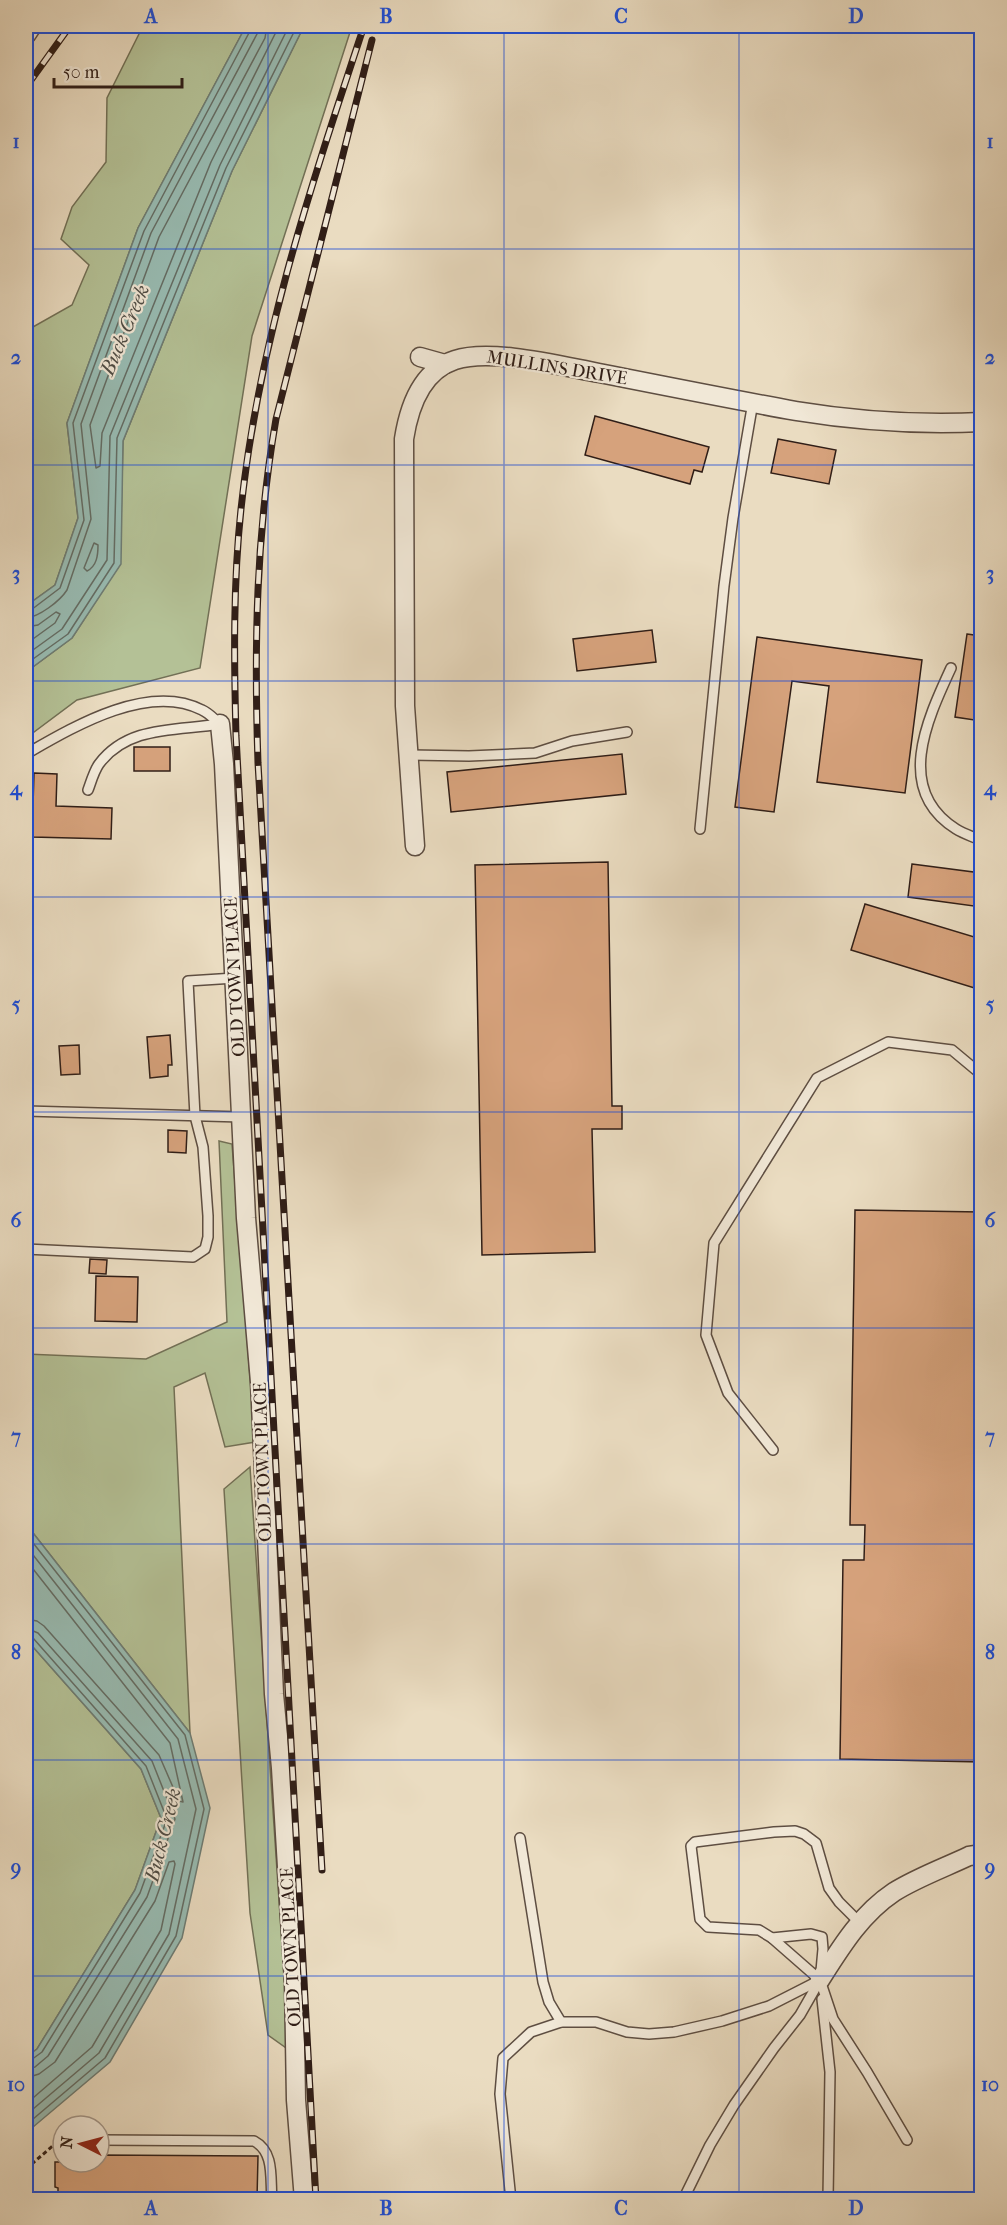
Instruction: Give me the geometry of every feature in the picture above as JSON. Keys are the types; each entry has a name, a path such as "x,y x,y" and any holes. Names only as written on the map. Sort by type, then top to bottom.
{"street":[{"path":"26,35 32,26"},
{"path":"420,357 445,364"},
{"name":"MULLINS DRIVE","path":"445,364 458,359 500,357 564,366 798,411 898,423 981,422"},
{"path":"415,846 405,706 404,440 407,418 413,402 422,386 445,364"},
{"name":"OLD TOWN PLACE","path":"220,724 224,764 246,1218 260,1382 274,1694 281,1768 294,1982 296,2100 304,2199"},
{"path":"820,1980 852,1930 895,1892 969,1856 981,1854"}],"lane":[{"path":"700,830 724,586 753,402"},
{"path":"951,668 935,702 924,735 920,762 921,784 928,801 943,818 957,829 981,841"},
{"path":"26,754 57,736 115,710 144,702 168,700 187,703 205,711 220,724"},
{"path":"88,790 99,764 125,741 147,732 220,724"},
{"path":"410,755 469,756 536,753 572,741 627,732"},
{"path":"26,1249 193,1257 205,1249 208,1216 203,1147 195,1116 188,981 234,978"},
{"path":"773,1450 728,1393 706,1335 714,1243 817,1078 888,1042 952,1050 981,1075"},
{"path":"26,1111 242,1117"},
{"path":"860,1923 839,1902 830,1888 816,1843 804,1834 795,1831 774,1832 695,1842 691,1846 700,1919 703,1924 708,1927 759,1930 772,1938 820,1980 832,2019 907,2140"},
{"path":"520,1838 543,1982 549,2002 561,2022"},
{"path":"772,1938 811,1934 822,1937 820,1980 830,2072 828,2198"},
{"path":"510,2199 500,2094 503,2058 531,2032 561,2022 596,2022 627,2031 649,2034 674,2032 722,2021 769,2006 820,1980"},
{"path":"683,2199 710,2145 734,2105 800,2015 820,1980"},
{"path":"111,2140 254,2141 266,2150 272,2199"}],"path":[{"path":"26,2169 51,2147"}],"green space":[{"path":"143,26 246,26 138,228 67,423 78,518 55,585 26,606 26,328 33,327 72,305 89,265 61,239 72,207 106,162 107,98"},
{"path":"304,26 352,26 252,336 200,668 77,700 26,738 26,672 72,638 120,564 123,441 232,171"},
{"path":"219,1141 232,1144 255,1442 225,1447 205,1373 174,1387 190,1733 26,1524 26,1354 146,1359 227,1322"},
{"path":"250,1467 289,2050 268,2035 250,1913 224,1489"},
{"path":"26,1639 141,1769 161,1818 135,1890 37,2049 26,2057"}],"water":[{"name":"Buck Creek","path":"246,26 304,26 232,171 123,441 121,564 72,638 26,672 26,606 55,585 78,518 67,423 138,228"},
{"name":"Buck Creek","path":"26,1524 190,1733 210,1808 182,1938 110,2062 26,2133 26,2057 37,2049 135,1890 161,1818 141,1769 26,1639"}],"building":[{"path":"595,416 709,447 702,472 694,470 690,484 585,455"},
{"path":"778,439 836,450 829,484 771,473"},
{"path":"652,630 656,662 577,671 573,639"},
{"path":"967,634 981,636 981,721 955,717"},
{"path":"757,637 922,660 905,793 817,782 829,686 792,681 774,812 735,807"},
{"path":"134,747 170,747 170,771 134,771"},
{"path":"622,754 626,794 451,812 447,772"},
{"path":"34,773 57,774 56,806 112,808 111,839 32,837"},
{"path":"608,862 612,1106 622,1106 622,1129 592,1129 595,1252 482,1255 475,865"},
{"path":"912,864 981,873 981,907 908,897"},
{"path":"865,904 981,939 981,990 851,950"},
{"path":"170,1035 172,1065 168,1065 168,1076 150,1078 147,1037"},
{"path":"79,1045 80,1074 61,1075 59,1046"},
{"path":"168,1130 187,1131 186,1153 168,1152"},
{"path":"855,1210 981,1212 981,1762 840,1759 843,1560 864,1560 865,1525 850,1525"},
{"path":"90,1259 107,1260 106,1274 89,1273"},
{"path":"96,1276 138,1277 137,1322 95,1321"},
{"path":"111,2155 258,2156 257,2199 58,2199 58,2188 55,2187 55,2174 111,2174"}],"railway":[{"path":"26,87 70,26"},
{"path":"316,2200 236,736 235,594 241,509 260,384 289,264 364,26"},
{"path":"322,1870 258,763 256,676 258,590 264,505 276,419 372,40"}]}
